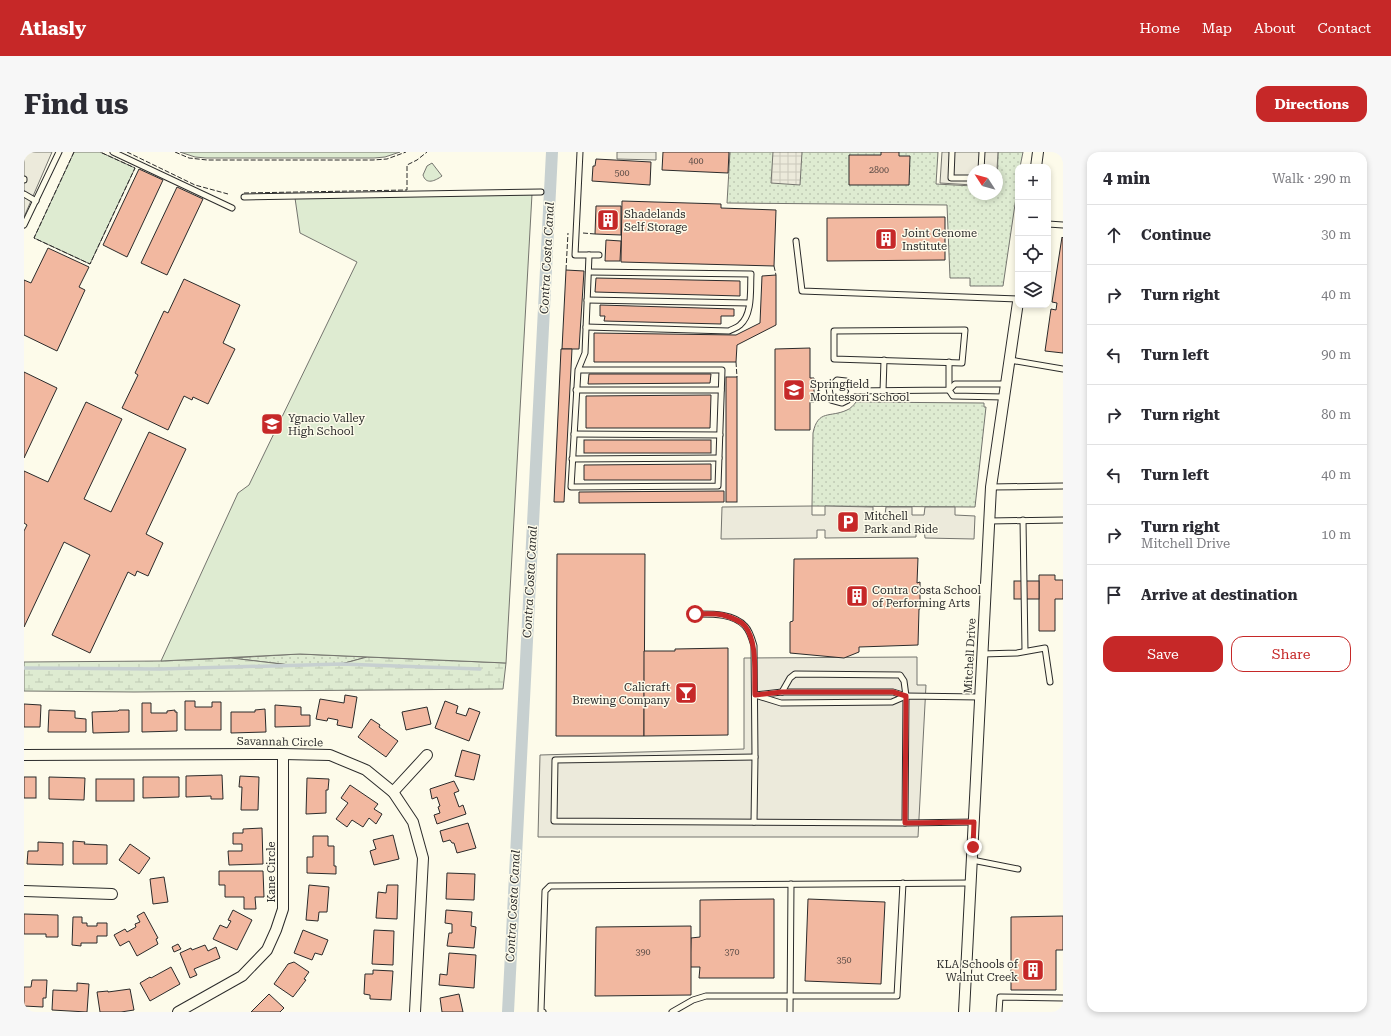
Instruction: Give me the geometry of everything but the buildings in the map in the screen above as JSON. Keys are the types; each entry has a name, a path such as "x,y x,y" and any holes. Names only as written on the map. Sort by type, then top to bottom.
{"street":[{"path":"1036,164 1038,152"},
{"name":"Mitchell Drive","path":"964,1012 991,487 1017,308"},
{"name":"Kane Circle","path":"178,1012 242,976 267,950 276,930 283,909 284,754"},
{"name":"Savannah Circle","path":"24,755 330,755 366,770 393,792 413,822 423,858 415,1012"},
{"path":"393,792 427,755"},
{"path":"24,891 112,894"}],"lane":[{"path":"24,225 59,152"},
{"path":"112,152 232,208"},
{"path":"580,152 575,255 599,255"},
{"path":"952,152 951,178 967,178"},
{"path":"982,152 982,164"},
{"path":"244,197 541,192"},
{"path":"24,194 36,201"},
{"path":"1051,224 1062,225"},
{"path":"796,241 802,291 1015,301"},
{"path":"578,370 722,370 718,486 571,486 578,370 585,353 589,255"},
{"path":"586,327 729,331 740,325 746,315 749,303 751,274 589,272"},
{"path":"587,300 749,303"},
{"path":"965,330 962,363 949,362 834,360 834,331 965,330"},
{"path":"883,390 884,360"},
{"path":"1010,360 1063,369"},
{"path":"949,362 949,390 953,396 1004,397"},
{"path":"837,380 846,381 852,391 848,400 842,403 831,400 828,388 837,380"},
{"path":"852,391 949,390 955,384 1006,384"},
{"path":"576,390 721,390"},
{"path":"574,434 720,435"},
{"path":"572,459 719,458"},
{"path":"991,487 1063,486"},
{"path":"1023,520 1025,651"},
{"path":"989,521 1063,520"},
{"path":"695,614 721,615 732,618 744,625 750,634 754,646 754,822"},
{"path":"982,654 1017,653 1045,648 1050,682"},
{"path":"782,692 790,678 795,674 900,675 904,681 906,696 905,823"},
{"path":"755,695 782,692 893,692 906,696 980,697"},
{"path":"755,695 781,703 892,702 906,696"},
{"path":"755,757 555,760 554,822 974,822"},
{"path":"972,860 1018,869"},
{"path":"672,1012 693,1000 706,996 897,996 903,883"},
{"path":"543,1012 541,1011 545,891 550,886 971,883"},
{"path":"790,1012 791,884"},
{"path":"999,1012 1000,997 1063,998"}],"green space":[{"path":"74,152 100,152 135,168 90,264 34,238"},
{"path":"180,152 400,152 385,157 374,158 206,158 195,157"},
{"path":"730,152 938,152 936,184 967,186 967,200 1003,200 1003,164 998,164 998,152 1023,152 1021,164 1015,164 1015,204 1003,286 970,286 970,278 950,278 947,205 727,203"},
{"path":"432,163 442,176 434,181 428,181 423,175 427,166"},
{"path":"532,194 506,663 300,654 161,661 238,493 249,485 357,262 300,233 295,198"},
{"path":"856,402 984,403 984,407 986,407 975,507 812,506 813,433 815,425 821,417 848,409"},
{"path":"299,654 367,657 341,664 290,665 231,658"},
{"path":"367,657 506,663 503,689 134,692 24,691 24,662 161,661 231,658 290,665 341,664"}],"shaded area":[{"path":"24,152 52,152 24,217"},
{"path":"617,152 656,152 656,160 617,159"},
{"path":"773,152 802,152 800,185 771,183"},
{"path":"942,152 998,152 997,164 967,164 967,185 940,183"},
{"name":"Mitchell Park and Ride","path":"812,506 812,515 825,515 825,506 873,507 873,515 885,515 886,507 912,507 912,515 924,515 925,507 955,507 955,515 975,516 974,539 925,538 924,529 916,529 916,537 825,538 825,530 817,530 817,538 721,539 722,507"},
{"path":"917,657 917,685 926,685 918,837 538,837 540,755 744,749 744,658"}],"waterway":[{"name":"Contra Costa Canal","path":"508,1012 552,152"},
{"path":"24,668 160,669 341,664 480,669"}],"fence":[{"path":"74,152 34,238 90,264 135,168 100,152"},
{"path":"127,152 195,185 228,194"},
{"path":"175,152 189,158 207,160 373,160 387,159 406,152"},
{"path":"244,193 407,190 407,165 417,160 427,152"},
{"path":"566,270 568,233"},
{"path":"583,233 595,234"},
{"path":"774,266 776,275"},
{"path":"736,362 737,377"}],"place":[{"name":"Shadelands Self Storage","path":"608,220"},
{"name":"Joint Genome Institute","path":"886,239"},
{"name":"Springfield Montessori School","path":"794,390"},
{"name":"Ygnacio Valley High School","path":"272,424"},
{"name":"Mitchell Park and Ride","path":"848,522"},
{"name":"Contra Costa School of Performing Arts","path":"857,596"},
{"name":"Calicraft Brewing Company","path":"686,693"},
{"name":"KLA Schools of Walnut Creek","path":"1033,970"}],"route":[{"path":"695,614 721,615 732,618 744,625 750,634 754,646 755,695 782,692 893,692 906,696 905,823 974,822 973,847"}]}
